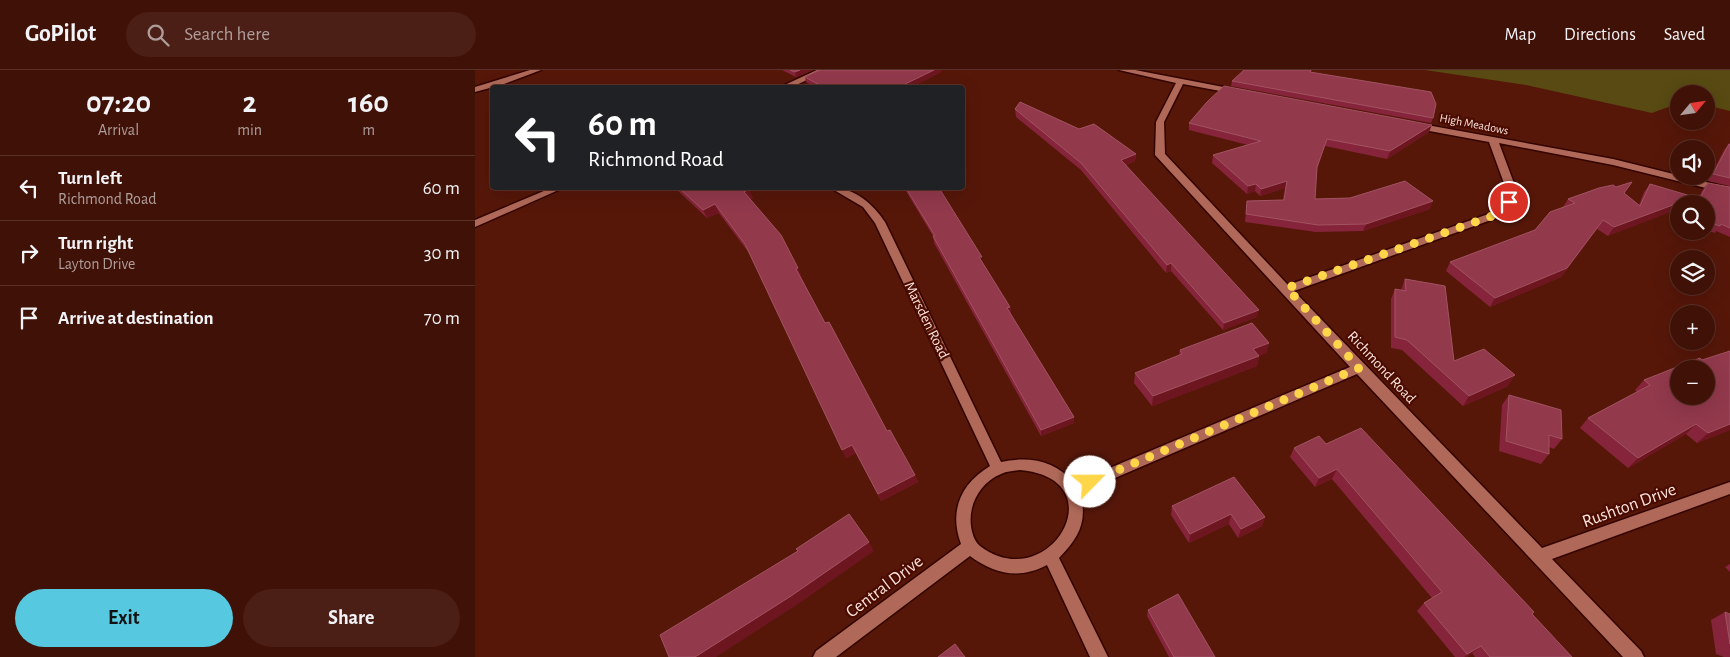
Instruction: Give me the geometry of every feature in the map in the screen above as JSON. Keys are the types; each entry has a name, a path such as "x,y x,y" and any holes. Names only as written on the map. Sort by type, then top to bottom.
{"street":[{"path":"501,85 537,70"},
{"path":"789,85 824,70"},
{"path":"1123,70 1250,94"},
{"name":"Richmond Road","path":"1181,82 1160,122 1160,155 1287,288 1359,368 1541,556 1635,657"},
{"path":"475,90 490,87"},
{"name":"High Meadows","path":"1406,124 1585,156 1691,180 1730,191"},
{"path":"1287,288 1498,214 1509,202 1509,186 1493,140"},
{"path":"475,224 553,190"},
{"name":"Marsden Road","path":"841,190 867,205 880,222 998,469"},
{"path":"1072,490 1359,368"},
{"path":"1020,464 1041,466 1059,475 1072,490 1077,507 1075,525 1066,543 1051,557 1029,566 1007,567 986,560 970,547 961,526 964,502 977,482 998,469 1020,464"},
{"name":"Rushton Drive","path":"1541,556 1730,488"},
{"name":"Central Drive","path":"822,657 970,547"},
{"path":"1051,557 1099,657"}],"shaded area":[{"path":"1425,70 1730,70 1730,111 1715,107 1715,85 1670,85 1670,106 1652,113 1526,85"}],"building":[{"path":"820,70 934,70 903,85 820,85 805,77"},
{"path":"1244,70 1311,70 1310,72 1431,92 1436,104 1433,118 1232,81"},
{"path":"1224,86 1432,125 1390,151 1327,139 1317,167 1315,199 1350,198 1405,181 1433,201 1366,224 1318,225 1246,214 1247,201 1284,200 1287,181 1261,189 1256,184 1248,186 1213,155 1261,141 1189,123"},
{"path":"1020,102 1079,129 1094,124 1136,154 1121,160 1259,310 1224,323 1171,263 1167,265 1081,163 1015,109"},
{"path":"1730,144 1730,178 1715,174 1715,170"},
{"path":"1632,182 1624,193 1640,206 1650,184 1687,195 1670,195 1670,206 1614,227 1603,220 1567,268 1495,298 1450,262 1535,230 1550,212 1575,203 1568,199 1599,188 1613,185 1616,187"},
{"path":"1707,185 1730,187 1730,228 1721,224 1720,226 1715,225 1715,195 1702,195"},
{"path":"681,190 747,190 744,192 781,235 798,268 796,269 825,323 829,322 887,431 890,430 915,475 878,494 852,445 842,450 745,244 715,204 703,210"},
{"path":"907,190 940,190 982,257 979,257 1010,307 1007,308 1074,417 1041,430 933,236 935,236"},
{"path":"1405,279 1445,286 1454,361 1484,349 1515,375 1469,396 1407,340 1395,337 1395,289 1406,291"},
{"path":"1252,323 1269,343 1253,349 1259,356 1153,396 1135,373 1182,354 1180,350"},
{"path":"1730,351 1730,424 1708,433 1696,424 1638,458 1588,418 1650,385 1644,380 1670,370 1670,405 1715,405 1715,360 1702,360"},
{"path":"1509,395 1561,410 1562,439 1549,435 1549,454 1506,441"},
{"path":"1361,428 1534,612 1532,614 1572,657 1490,657 1481,646 1467,654 1424,603 1442,592 1337,469 1319,478 1294,448 1319,436 1326,444"},
{"path":"1234,477 1265,517 1241,529 1231,514 1190,534 1172,506"},
{"path":"849,514 869,542 791,596 695,657 669,657 660,635 798,551 796,549"},
{"path":"1178,594 1215,657 1174,657 1148,610"},
{"path":"1725,612 1730,614 1730,644"},
{"path":"955,644 965,657 938,657"}],"route":[{"path":"1090,482 1359,368 1287,288 1498,214 1509,202"}]}
